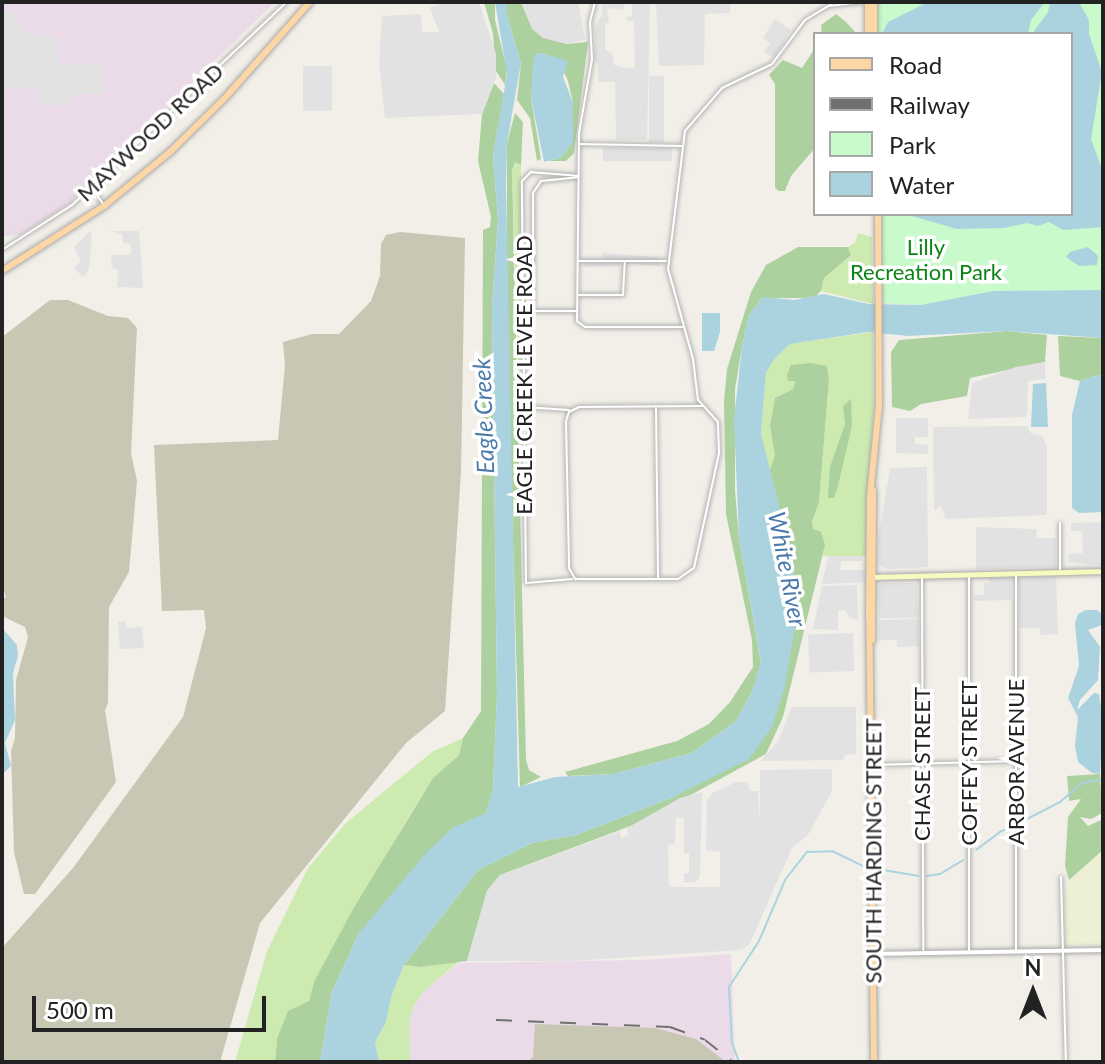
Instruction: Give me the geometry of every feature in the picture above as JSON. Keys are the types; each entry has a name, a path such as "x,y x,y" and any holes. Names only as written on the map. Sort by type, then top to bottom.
{"main road":[{"path":"2,271 104,206 208,116 310,2"},
{"path":"868,2 871,32"},
{"name":"SOUTH HARDING STREET","path":"874,1062 872,482 878,373 878,216"},
{"path":"872,577 1103,571"}],"street":[{"name":"MAYWOOD ROAD","path":"2,250 58,216 91,188 287,2"},
{"path":"595,2 590,22 592,56 579,144 578,322 585,327 684,327"},
{"path":"703,406 579,407 570,411 566,421 569,568 575,578 682,578 695,565 719,453 718,422 698,400 694,362 667,261 682,146 690,121 722,88 772,64 807,18 835,2"},
{"path":"828,6 868,2"},
{"path":"579,144 682,146"},
{"name":"EAGLE CREEK LEVEE ROAD","path":"575,578 526,583 522,180 531,172 579,176"},
{"path":"577,311 533,311 533,193 541,181 579,176"},
{"path":"91,188 102,197 104,206"},
{"path":"578,261 667,261"},
{"path":"578,295 624,294 625,261"},
{"path":"524,407 562,407 570,411"},
{"path":"656,407 658,580"},
{"path":"1060,523 1060,572"},
{"name":"ARBOR AVENUE","path":"1016,573 1016,952"},
{"name":"COFFEY STREET","path":"969,574 969,953"},
{"name":"CHASE STREET","path":"922,575 923,953"},
{"path":"872,765 1016,760"},
{"path":"1061,877 1066,1062"},
{"path":"873,954 1103,950"}],"shaded area":[{"path":"2,2 275,2 67,205 20,235 2,236"},
{"path":"449,2 479,2 496,54 496,77 482,114 385,118 379,64 382,16 421,14 422,32 439,32 430,7"},
{"path":"522,2 578,2 585,40 566,44 543,38 532,29"},
{"path":"602,2 626,2 623,10 607,8 609,23 605,23 605,49 612,54 614,65 625,68 635,67 634,21 627,21 626,17 632,16 632,2 650,2 647,140 616,140 615,82 598,82 598,62 595,62 595,27 602,14"},
{"path":"656,2 730,2 730,13 705,14 704,65 659,66"},
{"path":"2,11 13,11 24,31 58,38 60,64 103,63 105,93 70,95 69,105 39,105 37,88 13,89 2,83"},
{"path":"775,19 791,30 773,58 764,52 770,43 763,38"},
{"path":"303,66 332,66 332,111 303,111"},
{"path":"649,76 664,76 664,142 649,142"},
{"path":"603,148 672,148 672,161 603,161"},
{"path":"111,231 139,231 143,288 117,287 118,270 112,268 111,255 131,255 131,244 123,243 122,234"},
{"path":"89,232 92,234 89,269 83,277 73,267 81,262 74,247"},
{"path":"400,232 465,238 461,473 445,711 406,743 260,923 220,1062 2,1062 2,948 73,868 183,717 206,628 204,610 162,611 154,445 278,440 285,365 283,342 312,334 339,334 371,301 380,276 381,244 386,235"},
{"path":"602,253 657,257 661,266 620,263 619,266 584,267 584,259 601,259"},
{"path":"50,300 68,300 108,316 128,318 137,328 131,453 137,481 129,572 109,607 108,703 105,710 116,782 35,894 24,894 14,852 11,751 15,738 16,680 28,637 25,627 2,616 2,598 6,598 2,581 2,337"},
{"path":"1045,362 1045,379 1028,381 1027,417 968,419 972,383 1016,367"},
{"path":"896,418 928,418 928,437 915,437 915,444 928,445 928,454 896,453"},
{"path":"1028,426 1030,433 1042,436 1047,447 1047,515 946,519 941,506 934,511 933,427"},
{"path":"927,467 928,567 887,569 879,565 878,541 890,468"},
{"path":"1103,522 1103,566 1068,562 1068,554 1083,553 1082,531 1071,531 1071,523"},
{"path":"976,527 1036,529 1037,538 1056,538 1056,567 976,569"},
{"path":"828,556 862,556 862,561 841,561 840,570 867,570 868,582 822,584"},
{"path":"1056,576 1058,634 1041,635 1040,628 1020,628 1019,579"},
{"path":"989,578 1011,578 1011,600 974,601 974,595 984,595 984,583 989,583"},
{"path":"882,583 917,583 918,618 879,618 879,586"},
{"path":"857,585 858,619 850,618 845,610 838,610 838,630 813,629 822,586"},
{"path":"918,619 919,646 897,647 897,640 879,640 879,620"},
{"path":"126,621 126,628 142,627 144,648 120,649 118,622"},
{"path":"853,633 854,671 809,673 808,635"},
{"path":"792,707 856,707 856,754 845,755 843,760 761,761 778,741"},
{"path":"832,769 832,791 808,835 792,848 750,943 741,950 570,961 467,961 487,891 500,875 620,831 621,838 628,836 627,828 680,798 702,792 700,877 695,882 684,883 684,873 689,873 689,853 684,853 684,818 676,818 675,844 668,845 669,887 720,887 720,852 706,850 707,801 712,793 736,782 747,782 750,791 758,791 760,822 760,770"},
{"path":"1103,850 1103,942 1097,946 1064,945 1063,898 1069,880"},
{"path":"731,954 735,1062 410,1062 409,1021 414,1006 425,990 459,963 639,960"},
{"path":"535,1024 655,1028 696,1039 726,1062 527,1062 533,1057"}],"green space":[{"path":"484,2 495,2 495,20 507,70 505,85 496,71 493,34"},
{"path":"507,2 521,2 532,28 566,44 588,42 574,153 566,161 548,161 560,158 573,142 573,103 568,81 563,70 538,53 535,55 531,98 541,159 537,161 530,118 517,100 521,63 507,16"},
{"name":"Lilly Recreation Park","path":"876,2 1103,2 1103,290 993,291 921,305 882,303 880,216 1073,216 1073,32 875,32"},
{"path":"836,14 855,32 822,32 821,25"},
{"path":"813,51 813,150 791,176 785,191 779,191 775,188 775,84 769,75 783,60 802,68"},
{"path":"494,83 504,94 493,155 498,221 492,307 497,694 493,790 486,813 359,933 332,992 320,1062 275,1062 277,1039 288,1011 309,1001 314,982 353,909 433,778 459,755 463,738 481,711 483,230 490,227 491,217 478,161 482,114"},
{"path":"515,113 523,122 521,165 515,162 512,170 526,760 529,770 541,777 520,787 507,332 507,143"},
{"path":"515,161 521,165 522,485 512,170"},
{"path":"858,233 872,237 873,304 821,291 824,278 851,255 848,247 855,243"},
{"path":"798,247 848,247 851,255 824,278 821,291 814,298 762,298 749,315 735,389 735,490 739,538 761,663 752,692 736,721 692,753 613,774 568,776 565,772 677,741 709,724 730,702 753,667 752,640 726,514 724,401 727,369 751,292 766,265"},
{"path":"1007,331 1047,335 1045,362 970,378 967,396 921,404 910,411 892,407 891,352 899,340"},
{"path":"873,332 874,414 867,494 866,556 823,556 825,544 813,529 812,520 819,502 829,380 827,366 795,381 793,389 775,398 770,425 776,456 769,472 761,434 766,371 790,344"},
{"path":"1058,336 1103,338 1103,374 1080,381 1060,376"},
{"path":"811,363 827,366 829,380 819,502 812,521 813,529 821,532 825,545 783,717 766,754 641,822 500,875 487,891 467,961 420,967 404,965 478,870 532,843 576,835 671,798 702,781 791,644 798,609 792,557 769,472 775,456 770,425 775,398 793,389 795,381 788,381 787,375 791,365"},
{"path":"851,399 852,426 834,498 828,498 830,467 845,424 843,406"},
{"path":"463,738 459,755 433,778 406,821 314,982 309,1001 277,1039 275,1062 235,1062 267,951 308,868 347,822 432,752"},
{"path":"1100,774 1102,813 1091,819 1080,817 1088,826 1103,819 1103,850 1069,880 1065,866 1068,817 1081,799 1069,801 1067,776"},
{"path":"460,961 425,990 414,1006 409,1021 410,1062 379,1062 375,1042 386,1022 392,994 404,965 420,967"}],"water":[{"name":"White River","path":"495,2 507,2 507,16 521,63 507,143 506,186 518,787 555,777 613,774 692,753 736,721 752,692 761,662 739,538 734,419 749,315 763,297 794,300 824,294 869,304 921,305 993,291 1103,290 1103,338 1007,331 908,336 868,332 790,344 766,372 761,434 792,557 798,609 785,686 772,727 749,759 671,798 576,835 532,843 478,870 404,965 392,994 386,1022 375,1042 379,1062 320,1062 332,992 359,933 426,853 452,828 486,813 493,790 497,694 492,307 498,221 493,155 507,74"},
{"path":"1045,2 1031,20 1028,32 883,32 888,22 926,3"},
{"path":"1050,2 1079,2 1089,20 1089,34 1102,72 1091,139 1102,169 1103,158 1103,227 1063,230 1049,222 1038,226 1027,223 1004,228 957,229 912,216 1073,216 1073,32 1033,32 1048,12"},
{"path":"542,53 568,61 563,77 573,103 573,142 560,158 544,162 531,98 533,61 535,54"},
{"path":"1088,247 1098,256 1097,265 1079,266 1066,257 1070,252"},
{"path":"702,313 720,313 720,332 714,351 702,351"},
{"path":"1103,374 1103,512 1079,513 1072,508 1072,415 1080,381"},
{"path":"1046,383 1048,427 1031,427 1033,384"},
{"path":"1097,610 1103,615 1102,625 1088,630 1100,647 1098,680 1080,700 1077,710 1094,693 1099,694 1103,721 1100,774 1092,773 1078,762 1075,746 1078,717 1068,698 1079,666 1075,623 1078,614"},
{"path":"2,628 17,645 18,656 13,673 15,720 5,743 11,766 2,775"}],"waterway":[{"path":"1023,821 1060,802 1082,783 1103,779"},
{"path":"976,850 1001,831 1009,829"},
{"path":"739,1062 732,1043 729,987 759,941 785,880 807,852 832,851 865,867"},
{"path":"927,876 940,874 963,860"},
{"path":"878,869 918,876"}],"railway":[{"path":"496,1020 670,1027 705,1040 733,1062"}],"water label":[{"name":"Eagle Creek","path":"483,416"}]}
